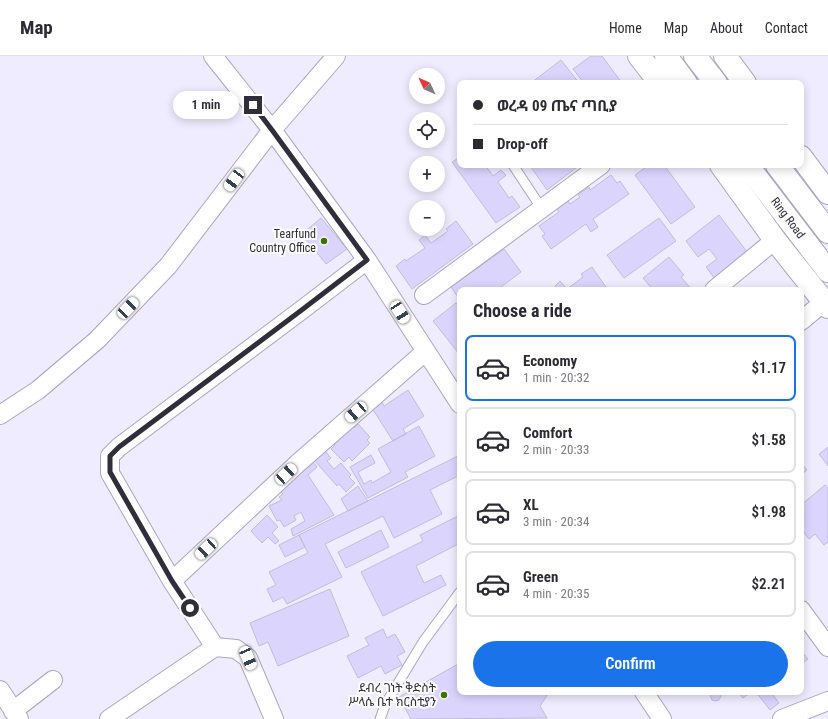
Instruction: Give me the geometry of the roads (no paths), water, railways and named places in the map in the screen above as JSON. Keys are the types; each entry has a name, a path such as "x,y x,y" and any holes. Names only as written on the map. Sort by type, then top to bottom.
{"main road":[{"path":"640,56 658,80"},
{"path":"666,56 684,80"},
{"path":"695,56 714,80"},
{"path":"725,56 743,80"},
{"path":"804,161 828,193"},
{"path":"722,168 775,240 826,305"},
{"name":"Ring Road","path":"749,168 828,271"},
{"name":"Ring Road","path":"779,168 828,232"}],"street":[{"path":"213,56 272,130 367,260 457,399"},
{"path":"0,415 38,390 103,334 168,266 272,130 336,56"},
{"path":"424,295 597,168"},
{"path":"718,287 775,240"},
{"path":"215,647 172,581 110,472 110,456 119,447 367,260"},
{"path":"804,319 826,305"},
{"path":"172,581 297,464 426,351"},
{"path":"804,614 828,647"},
{"path":"109,719 215,647 236,649 248,658 274,719"},
{"path":"0,690 16,715 53,680"},
{"path":"646,695 662,719"},
{"path":"782,719 828,701"}],"lane":[{"path":"515,168 542,208"},
{"path":"380,719 386,703 423,642 457,596"}],"place":[{"name":"Tearfund Country Office","path":"324,241"},
{"name":"ደብረ ገነት ቅድስት ሥላሴ ቤተ ክርስቲያን","path":"444,695"}]}
